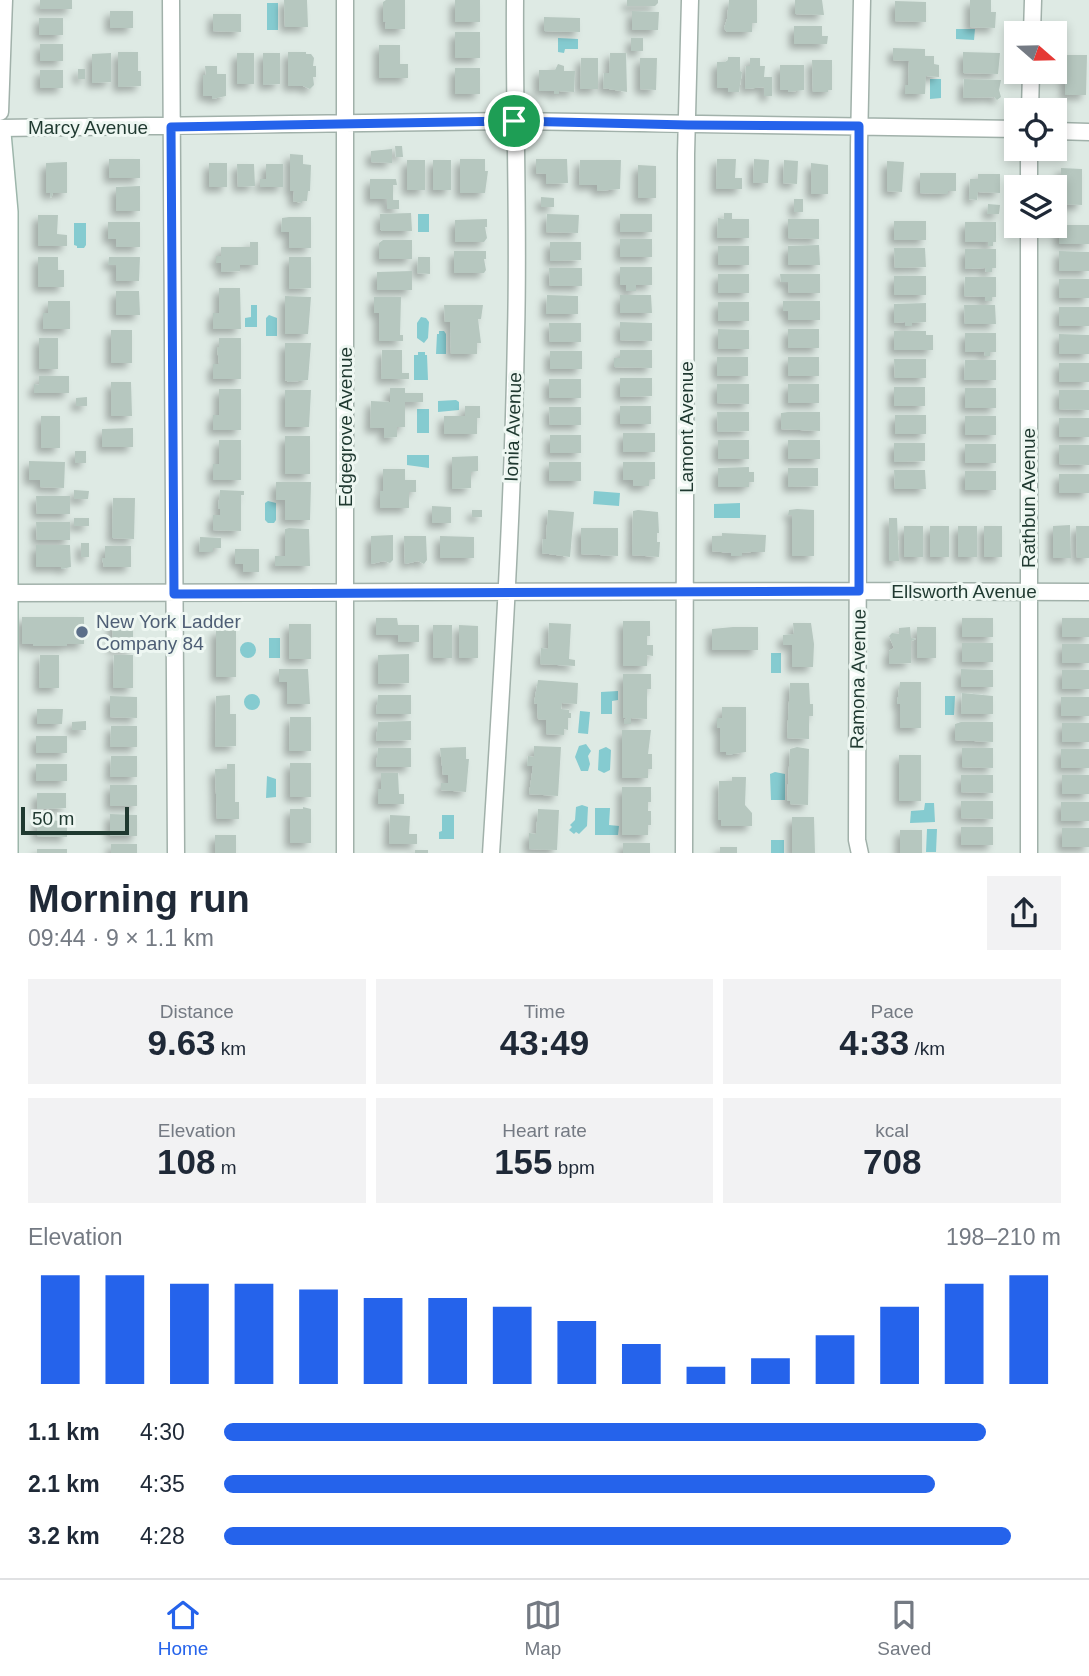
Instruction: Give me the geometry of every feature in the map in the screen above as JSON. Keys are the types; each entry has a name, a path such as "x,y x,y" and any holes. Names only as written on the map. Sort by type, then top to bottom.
{"main road":[{"path":"0,130 7,184 4,594 7,853"}],"street":[{"path":"0,112 4,0"},
{"path":"172,0 176,853"},
{"name":"Edgegrove Avenue","path":"345,0 345,853"},
{"name":"Ionia Avenue","path":"491,853 507,592 516,330 515,0"},
{"name":"Lamont Avenue","path":"684,853 690,0"},
{"name":"Ramona Avenue","path":"860,853 857,840 859,126 862,0"},
{"path":"1032,21 1033,0"},
{"name":"Marcy Avenue","path":"0,130 514,121 1004,129"},
{"path":"1067,131 1089,132"},
{"name":"Rathbun Avenue","path":"1029,238 1029,853"},
{"name":"Ellsworth Avenue","path":"4,594 1089,592"}],"water":[{"path":"267,3 278,3 278,30 267,30"},
{"path":"956,29 975,29 974,40 956,39"},
{"path":"558,38 578,39 578,49 558,52"},
{"path":"930,79 941,79 941,98 930,99"},
{"path":"418,214 429,214 429,232 418,232"},
{"path":"74,223 86,223 84,248 74,245"},
{"path":"251,305 257,305 257,327 245,327 245,318 251,317"},
{"path":"269,315 277,318 277,336 266,336 266,318"},
{"path":"421,317 429,322 428,338 424,343 417,338 417,323"},
{"path":"439,331 446,334 446,354 436,354"},
{"path":"418,352 425,352 427,355 428,380 414,380 414,355 418,355"},
{"path":"438,401 459,402 459,410 438,412"},
{"path":"417,409 429,409 429,433 417,433"},
{"path":"407,455 429,455 429,468 407,465"},
{"path":"594,491 620,493 619,506 593,504"},
{"path":"265,503 276,503 274,523 265,520"},
{"path":"740,503 740,518 714,518 714,504"},
{"path":"269,638 280,638 280,658 269,658"},
{"path":"248,642 254,644 254,656 248,658 242,656 240,650 242,644"},
{"path":"771,653 781,653 781,673 771,673"},
{"path":"618,691 618,700 612,701 612,714 601,714 601,692"},
{"path":"252,694 258,696 258,708 252,710 246,708 244,702 246,696"},
{"path":"945,696 955,696 954,715 945,715"},
{"path":"580,711 590,712 588,734 578,733"},
{"path":"586,744 591,751 588,756 590,764 588,771 581,771 575,757 579,746"},
{"path":"606,747 611,750 610,770 604,773 598,770 599,750"},
{"path":"770,774 785,774 785,800 771,800"},
{"path":"267,776 276,779 276,797 266,798"},
{"path":"925,803 934,803 935,822 910,823 911,811 924,810"},
{"path":"576,807 588,807 587,826 579,834 574,834 569,830 572,827 570,825 575,820"},
{"path":"595,808 610,808 609,825 619,826 618,835 595,835"},
{"path":"442,815 454,815 454,839 439,839"},
{"path":"927,829 937,829 936,852 926,852"},
{"path":"771,840 784,840 784,853 771,853"}],"building":[{"path":"40,0 72,0 72,9 40,9"},
{"path":"284,0 307,0 308,27 285,27"},
{"path":"405,0 405,29 385,29 383,2"},
{"path":"455,0 480,0 480,22 455,22"},
{"path":"627,0 658,0 658,3 655,6 627,6"},
{"path":"729,0 757,0 757,23 752,23 752,32 727,32 724,28"},
{"path":"795,0 822,0 824,15 795,14"},
{"path":"970,0 991,0 991,12 996,12 995,28 970,27"},
{"path":"895,1 926,2 926,22 895,21"},
{"path":"110,11 133,11 133,28 110,28"},
{"path":"632,11 659,12 658,30 632,30"},
{"path":"213,14 241,14 241,32 213,31"},
{"path":"544,17 580,18 580,32 544,31"},
{"path":"39,18 63,18 63,35 39,35"},
{"path":"794,26 822,26 822,36 828,36 827,44 794,44"},
{"path":"455,32 480,32 480,58 455,58"},
{"path":"631,38 643,38 643,51 631,51"},
{"path":"40,44 63,44 63,61 40,61"},
{"path":"379,45 400,45 400,64 408,64 408,78 379,78"},
{"path":"893,48 925,49 925,56 934,56 934,64 939,65 939,77 926,76 925,94 905,94 909,61 893,60"},
{"path":"118,52 138,52 141,86 118,87"},
{"path":"288,52 306,52 314,58 316,77 313,77 314,85 310,89 288,86"},
{"path":"963,52 1000,53 998,74 963,73"},
{"path":"111,53 111,82 92,83 92,54"},
{"path":"237,53 254,53 254,84 237,84"},
{"path":"263,53 280,53 280,84 263,85"},
{"path":"610,53 626,53 627,92 603,88 604,73 609,73"},
{"path":"1068,55 1087,55 1086,95 1065,95 1065,84 1068,84"},
{"path":"728,57 740,57 742,72 739,92 717,88 717,62 725,62"},
{"path":"581,58 598,58 598,89 580,89"},
{"path":"640,58 657,58 656,90 640,89"},
{"path":"750,58 760,58 760,66 765,66 764,77 772,77 772,96 764,96 764,87 745,89 746,66 750,66"},
{"path":"812,60 832,60 832,90 813,92"},
{"path":"558,64 564,66 564,71 575,71 574,92 559,91 559,94 554,94 554,91 539,91 539,70 555,70"},
{"path":"780,65 804,65 804,90 780,90"},
{"path":"205,66 217,66 217,74 226,74 226,96 212,99 212,96 203,96"},
{"path":"455,68 480,68 480,94 455,94"},
{"path":"78,69 85,69 85,79 78,79"},
{"path":"40,70 63,70 63,88 40,88"},
{"path":"964,79 1001,80 1001,97 997,100 994,97 963,98"},
{"path":"395,146 402,146 403,157 396,157"},
{"path":"392,149 392,163 371,162 371,151"},
{"path":"290,154 303,155 303,164 311,165 310,191 307,201 302,203 293,201 294,191 290,191"},
{"path":"109,159 140,159 140,178 109,178"},
{"path":"460,159 485,159 485,171 488,171 485,193 460,193"},
{"path":"536,159 567,159 568,183 546,184 546,174 536,173"},
{"path":"717,159 736,159 735,178 742,178 742,189 716,189"},
{"path":"754,159 769,160 768,183 753,183"},
{"path":"407,160 425,160 425,190 407,190"},
{"path":"433,160 451,160 451,190 433,190"},
{"path":"580,160 621,160 620,189 597,191 597,185 579,185"},
{"path":"784,160 798,161 797,184 783,183"},
{"path":"887,161 904,162 902,192 887,191"},
{"path":"67,162 67,193 53,193 51,198 50,193 46,193 46,163"},
{"path":"209,163 227,163 227,187 209,187"},
{"path":"811,163 828,165 828,194 811,194"},
{"path":"237,164 254,164 255,186 238,187"},
{"path":"266,164 283,164 283,187 260,187 260,179 266,179"},
{"path":"638,165 656,166 656,198 638,198"},
{"path":"1061,168 1082,169 1082,205 1067,204 1067,175 1061,175"},
{"path":"920,173 956,173 956,191 948,191 948,194 920,193"},
{"path":"978,174 1000,174 1000,193 978,192 977,200 969,199 970,179 978,179"},
{"path":"370,179 396,179 397,185 393,185 393,200 399,200 399,209 387,209 387,199 370,199"},
{"path":"140,186 140,211 116,211 116,187"},
{"path":"541,197 554,198 554,207 541,207"},
{"path":"794,199 803,199 803,212 794,212"},
{"path":"988,204 1000,205 999,214 987,214"},
{"path":"411,213 412,231 380,229 380,214"},
{"path":"724,213 732,213 732,219 749,219 749,238 717,238 718,218 724,219"},
{"path":"547,214 579,215 578,233 546,232"},
{"path":"620,214 652,214 652,232 620,232"},
{"path":"38,215 58,215 57,234 67,235 67,246 38,246"},
{"path":"311,217 311,248 289,248 289,232 281,232 282,218"},
{"path":"487,219 487,238 484,242 455,242 455,220"},
{"path":"788,219 819,219 819,239 788,238"},
{"path":"894,221 926,221 926,240 894,240"},
{"path":"108,222 140,222 140,247 116,247 116,239 108,239"},
{"path":"965,222 996,222 996,242 993,242 993,246 988,246 988,242 965,242"},
{"path":"1067,225 1089,225 1089,244 1059,244 1059,238 1067,238"},
{"path":"620,239 652,239 652,257 620,257"},
{"path":"383,240 412,240 412,259 379,259 379,243"},
{"path":"250,242 258,242 258,265 240,265 240,271 221,272 221,263 216,263 216,256 221,256 221,247 250,247"},
{"path":"550,242 581,242 581,260 550,261"},
{"path":"819,245 820,265 788,265 788,246"},
{"path":"718,246 749,246 749,265 718,265"},
{"path":"894,248 925,248 926,267 895,268"},
{"path":"965,249 996,249 996,268 992,268 992,272 986,272 985,268 965,269"},
{"path":"454,251 486,251 486,270 484,273 454,273"},
{"path":"1059,251 1089,252 1089,271 1059,271"},
{"path":"38,257 58,257 58,270 64,270 64,287 38,287"},
{"path":"109,257 140,257 139,281 116,281 116,265 108,265"},
{"path":"289,257 311,257 311,288 289,289"},
{"path":"418,257 430,257 430,274 417,273"},
{"path":"620,267 652,267 652,285 636,285 636,291 626,291 626,285 620,285"},
{"path":"549,268 582,268 582,286 550,286"},
{"path":"412,271 412,290 377,290 377,272"},
{"path":"718,274 749,274 749,293 718,293"},
{"path":"780,274 820,274 820,293 789,293 788,282 781,282"},
{"path":"894,276 926,276 926,295 894,295"},
{"path":"965,277 996,277 996,297 992,297 992,301 985,301 985,297 964,296"},
{"path":"1059,279 1089,279 1089,298 1059,298"},
{"path":"219,288 240,288 241,329 213,329 213,313 219,313"},
{"path":"116,291 139,291 140,315 116,315"},
{"path":"547,295 578,296 578,314 546,314"},
{"path":"620,295 651,295 652,313 620,313"},
{"path":"285,296 311,297 308,334 285,334"},
{"path":"374,297 401,297 400,335 403,335 403,341 379,341 379,313 374,313"},
{"path":"48,301 70,301 70,329 43,329 43,313 48,313"},
{"path":"783,301 820,301 820,320 788,320 788,311 783,311"},
{"path":"718,302 749,302 749,321 718,321"},
{"path":"926,303 926,322 912,323 912,326 905,326 905,322 894,323 894,304"},
{"path":"444,305 483,305 481,319 478,319 481,343 477,343 477,354 451,354 450,322 445,322"},
{"path":"964,305 995,305 996,324 965,324"},
{"path":"1059,307 1089,307 1089,326 1059,326"},
{"path":"620,322 652,323 652,341 620,340"},
{"path":"549,323 581,323 581,342 550,342"},
{"path":"718,329 749,330 749,349 718,349"},
{"path":"788,329 819,329 819,348 788,348"},
{"path":"111,330 132,330 132,363 111,363"},
{"path":"894,331 926,331 926,335 933,335 933,350 894,350"},
{"path":"965,333 996,333 996,352 984,356 985,352 965,352"},
{"path":"1059,334 1089,335 1089,354 1059,354"},
{"path":"39,338 58,338 58,369 39,369"},
{"path":"219,338 241,338 241,379 213,379 213,364 219,364"},
{"path":"285,343 311,343 308,380 285,380"},
{"path":"382,350 402,350 402,373 409,373 409,379 381,379"},
{"path":"620,350 652,350 652,368 614,367 614,358 620,358"},
{"path":"550,351 582,351 582,369 550,369"},
{"path":"717,357 748,357 748,376 717,376"},
{"path":"788,357 819,357 819,376 788,376"},
{"path":"894,359 926,359 926,378 895,378"},
{"path":"965,360 996,360 996,380 964,380"},
{"path":"1059,363 1089,363 1089,382 1059,382"},
{"path":"39,376 69,376 69,393 34,393 34,384 39,385"},
{"path":"620,378 652,378 652,396 620,397"},
{"path":"549,379 581,379 581,398 549,398"},
{"path":"111,382 131,382 132,416 111,416"},
{"path":"717,384 749,384 749,404 717,403"},
{"path":"788,384 819,384 819,403 788,403"},
{"path":"894,387 925,387 925,406 894,406"},
{"path":"390,388 405,388 405,393 423,393 423,402 405,402 405,427 397,427 397,437 384,438 384,428 370,428 371,401 390,402"},
{"path":"965,388 996,388 996,408 965,408"},
{"path":"219,389 241,389 241,430 213,430 213,415 219,415"},
{"path":"285,390 311,390 309,427 285,427"},
{"path":"1059,390 1089,390 1089,410 1059,409"},
{"path":"87,397 87,406 76,406 76,398"},
{"path":"465,406 480,406 477,434 444,434 444,416 465,416"},
{"path":"620,406 651,406 651,424 620,424"},
{"path":"549,407 581,407 581,425 550,425"},
{"path":"717,412 749,412 749,431 718,432"},
{"path":"820,412 820,431 781,429 781,413"},
{"path":"895,415 926,415 926,434 895,434"},
{"path":"41,416 60,416 60,448 41,448"},
{"path":"965,416 996,416 996,435 965,435"},
{"path":"1059,418 1089,418 1089,437 1059,437"},
{"path":"133,428 133,447 102,447 102,429"},
{"path":"623,433 655,433 655,452 623,452"},
{"path":"550,435 581,435 581,453 550,453"},
{"path":"285,436 310,436 310,474 285,474"},
{"path":"219,440 241,440 241,480 213,480 213,464 219,464"},
{"path":"718,440 749,440 749,459 718,459"},
{"path":"788,440 820,440 820,459 788,459"},
{"path":"894,443 925,443 925,461 894,462"},
{"path":"965,444 996,444 996,463 965,463"},
{"path":"1059,445 1089,445 1089,465 1059,464"},
{"path":"75,451 86,451 86,463 75,463"},
{"path":"478,456 478,471 471,472 471,488 452,489 452,457"},
{"path":"29,461 65,462 64,488 40,487 40,480 29,480"},
{"path":"549,462 581,462 581,481 549,481"},
{"path":"623,462 655,462 655,479 649,480 649,486 633,486 633,480 623,480"},
{"path":"749,467 749,472 754,472 754,482 749,482 749,487 718,487 718,468"},
{"path":"788,468 818,468 818,486 788,487"},
{"path":"383,469 405,469 405,480 416,480 416,492 409,492 409,508 380,508"},
{"path":"894,470 925,470 926,489 895,489"},
{"path":"965,471 996,471 996,490 965,490"},
{"path":"1059,474 1089,474 1089,493 1059,493"},
{"path":"276,482 311,482 310,520 285,520 285,500 276,500"},
{"path":"74,490 89,491 88,499 74,499"},
{"path":"220,490 244,491 244,495 241,495 241,531 213,530 213,515 220,515"},
{"path":"36,496 70,496 70,514 37,514"},
{"path":"113,498 135,498 134,539 112,538"},
{"path":"432,506 451,507 451,523 432,523"},
{"path":"472,510 482,510 482,517 472,517"},
{"path":"548,510 574,512 570,557 542,553"},
{"path":"789,510 814,510 814,556 792,556 792,515 788,515"},
{"path":"633,511 658,512 659,557 632,555"},
{"path":"74,518 89,518 89,526 74,526"},
{"path":"889,518 897,518 899,561 889,561"},
{"path":"36,522 70,522 70,540 37,540"},
{"path":"1070,525 1071,558 1053,558 1053,526"},
{"path":"904,526 923,526 923,557 904,557"},
{"path":"930,526 949,526 949,557 930,557"},
{"path":"958,526 977,526 977,557 958,557"},
{"path":"984,526 1002,526 1002,557 984,557"},
{"path":"1076,526 1089,526 1089,558 1077,558"},
{"path":"581,528 618,528 618,556 581,554"},
{"path":"285,529 309,529 310,566 275,566 275,556 285,556"},
{"path":"722,533 766,535 765,552 731,556 731,553 712,551 712,536 722,536"},
{"path":"393,535 393,560 390,563 384,561 371,564 371,536"},
{"path":"404,536 426,536 427,560 424,564 418,561 405,564"},
{"path":"440,536 474,537 474,558 440,558"},
{"path":"200,537 221,538 221,548 213,548 213,552 199,552"},
{"path":"81,543 89,543 89,557 81,557"},
{"path":"36,545 70,545 71,567 36,567"},
{"path":"105,546 131,546 131,567 104,567 102,558 105,558"},
{"path":"235,549 259,549 259,572 243,572 243,564 235,564"},
{"path":"22,617 84,617 84,644 22,644"},
{"path":"133,617 133,649 112,649 113,618"},
{"path":"376,618 397,618 398,625 419,625 419,642 398,642 398,635 376,635"},
{"path":"962,618 993,618 993,637 962,637"},
{"path":"1062,618 1089,618 1089,637 1062,637"},
{"path":"623,621 650,621 647,645 653,645 653,656 647,655 647,666 623,666"},
{"path":"549,623 571,624 569,659 575,660 575,666 540,664 541,648 548,649"},
{"path":"793,623 811,623 813,667 792,667 792,645 783,645 783,635 794,634"},
{"path":"289,624 311,624 311,659 289,659"},
{"path":"433,625 452,625 452,658 433,658"},
{"path":"459,625 478,626 478,658 459,658"},
{"path":"758,627 758,650 712,650 712,629"},
{"path":"910,627 911,638 916,639 911,641 911,663 889,664 889,651 894,648 889,636 892,633 899,634 899,628"},
{"path":"917,627 936,627 936,658 917,658"},
{"path":"216,630 236,630 236,677 216,677"},
{"path":"962,643 993,643 993,662 962,662"},
{"path":"1062,644 1089,644 1089,663 1062,663"},
{"path":"409,654 409,683 378,684 378,655"},
{"path":"40,655 59,655 59,688 39,688"},
{"path":"114,655 133,655 133,688 113,688"},
{"path":"279,669 308,669 310,704 287,704 287,682 279,682"},
{"path":"961,669 993,670 993,687 961,687"},
{"path":"1062,670 1089,670 1089,689 1062,689"},
{"path":"623,674 651,674 651,689 647,689 647,719 631,718 631,724 624,724 627,718 623,718"},
{"path":"538,680 578,683 577,704 562,703 561,709 571,713 568,730 564,729 564,735 546,734 546,720 538,719 537,704 534,703"},
{"path":"900,682 921,682 921,728 900,728 900,704 897,704"},
{"path":"790,683 809,683 813,716 809,716 809,739 787,738"},
{"path":"962,693 993,696 993,714 961,714"},
{"path":"230,695 230,714 236,714 236,746 215,747 216,696"},
{"path":"378,695 411,695 411,714 376,714"},
{"path":"110,696 137,697 137,718 110,717"},
{"path":"1061,697 1089,697 1089,716 1061,716"},
{"path":"722,707 746,707 746,752 726,755 726,752 720,752 720,728 717,728 717,718 722,718"},
{"path":"37,709 63,709 62,724 37,724"},
{"path":"290,717 311,717 311,751 289,751"},
{"path":"86,721 86,730 72,730 72,722"},
{"path":"411,721 411,740 376,741 378,722"},
{"path":"993,722 993,742 955,740 955,724"},
{"path":"1062,723 1089,723 1089,742 1062,742"},
{"path":"111,726 137,726 137,747 110,747"},
{"path":"622,730 651,730 648,754 652,754 652,769 648,769 648,778 622,778"},
{"path":"36,736 67,736 67,753 36,753"},
{"path":"534,746 561,747 558,796 529,794 533,766 527,766 528,756 534,757"},
{"path":"466,747 466,759 469,759 466,792 441,790 441,783 448,783 448,775 443,775 440,748"},
{"path":"378,748 411,748 411,767 376,767"},
{"path":"962,748 993,748 993,768 962,767"},
{"path":"790,749 809,749 808,805 790,804 790,801 787,801"},
{"path":"1061,749 1089,749 1089,768 1061,768"},
{"path":"899,755 921,755 921,801 899,801"},
{"path":"111,756 137,756 137,777 110,777"},
{"path":"290,763 311,763 311,797 290,797"},
{"path":"36,764 67,764 67,781 36,781"},
{"path":"227,764 235,764 235,802 239,802 239,819 217,819 215,769 227,769"},
{"path":"381,773 398,773 399,794 404,794 404,804 378,804"},
{"path":"961,775 993,775 993,793 961,792"},
{"path":"1062,775 1089,775 1089,794 1062,794"},
{"path":"732,777 746,777 745,805 752,813 752,826 721,826 721,820 718,820 719,781 732,781"},
{"path":"110,785 137,785 137,806 110,806"},
{"path":"622,787 651,787 648,811 651,811 651,825 648,825 648,835 622,835"},
{"path":"37,793 66,793 66,808 37,809"},
{"path":"961,801 993,801 993,819 961,818"},
{"path":"1061,802 1089,802 1089,821 1061,821"},
{"path":"290,809 311,809 311,843 290,843"},
{"path":"538,809 559,810 557,850 529,849 529,833 536,834"},
{"path":"110,814 137,815 137,836 110,836"},
{"path":"390,815 410,816 409,834 417,834 417,844 389,844"},
{"path":"792,817 814,817 815,853 792,853"},
{"path":"37,820 67,821 67,837 37,836"},
{"path":"961,827 993,827 993,845 961,845"},
{"path":"1062,828 1089,828 1089,847 1062,847"},
{"path":"900,830 922,830 922,853 900,853"},
{"path":"215,835 236,835 236,853 215,853"},
{"path":"623,843 650,843 650,853 623,853"},
{"path":"111,844 137,844 137,853 111,853"},
{"path":"720,847 737,847 737,853 720,853"},
{"path":"37,849 67,849 67,853 37,853"},
{"path":"415,850 428,850 428,853 415,853"}],"place":[{"name":"New York Ladder Company 84","path":"82,632"}],"route":[{"path":"514,121 859,126 859,591 174,594 171,127 514,121"}]}
